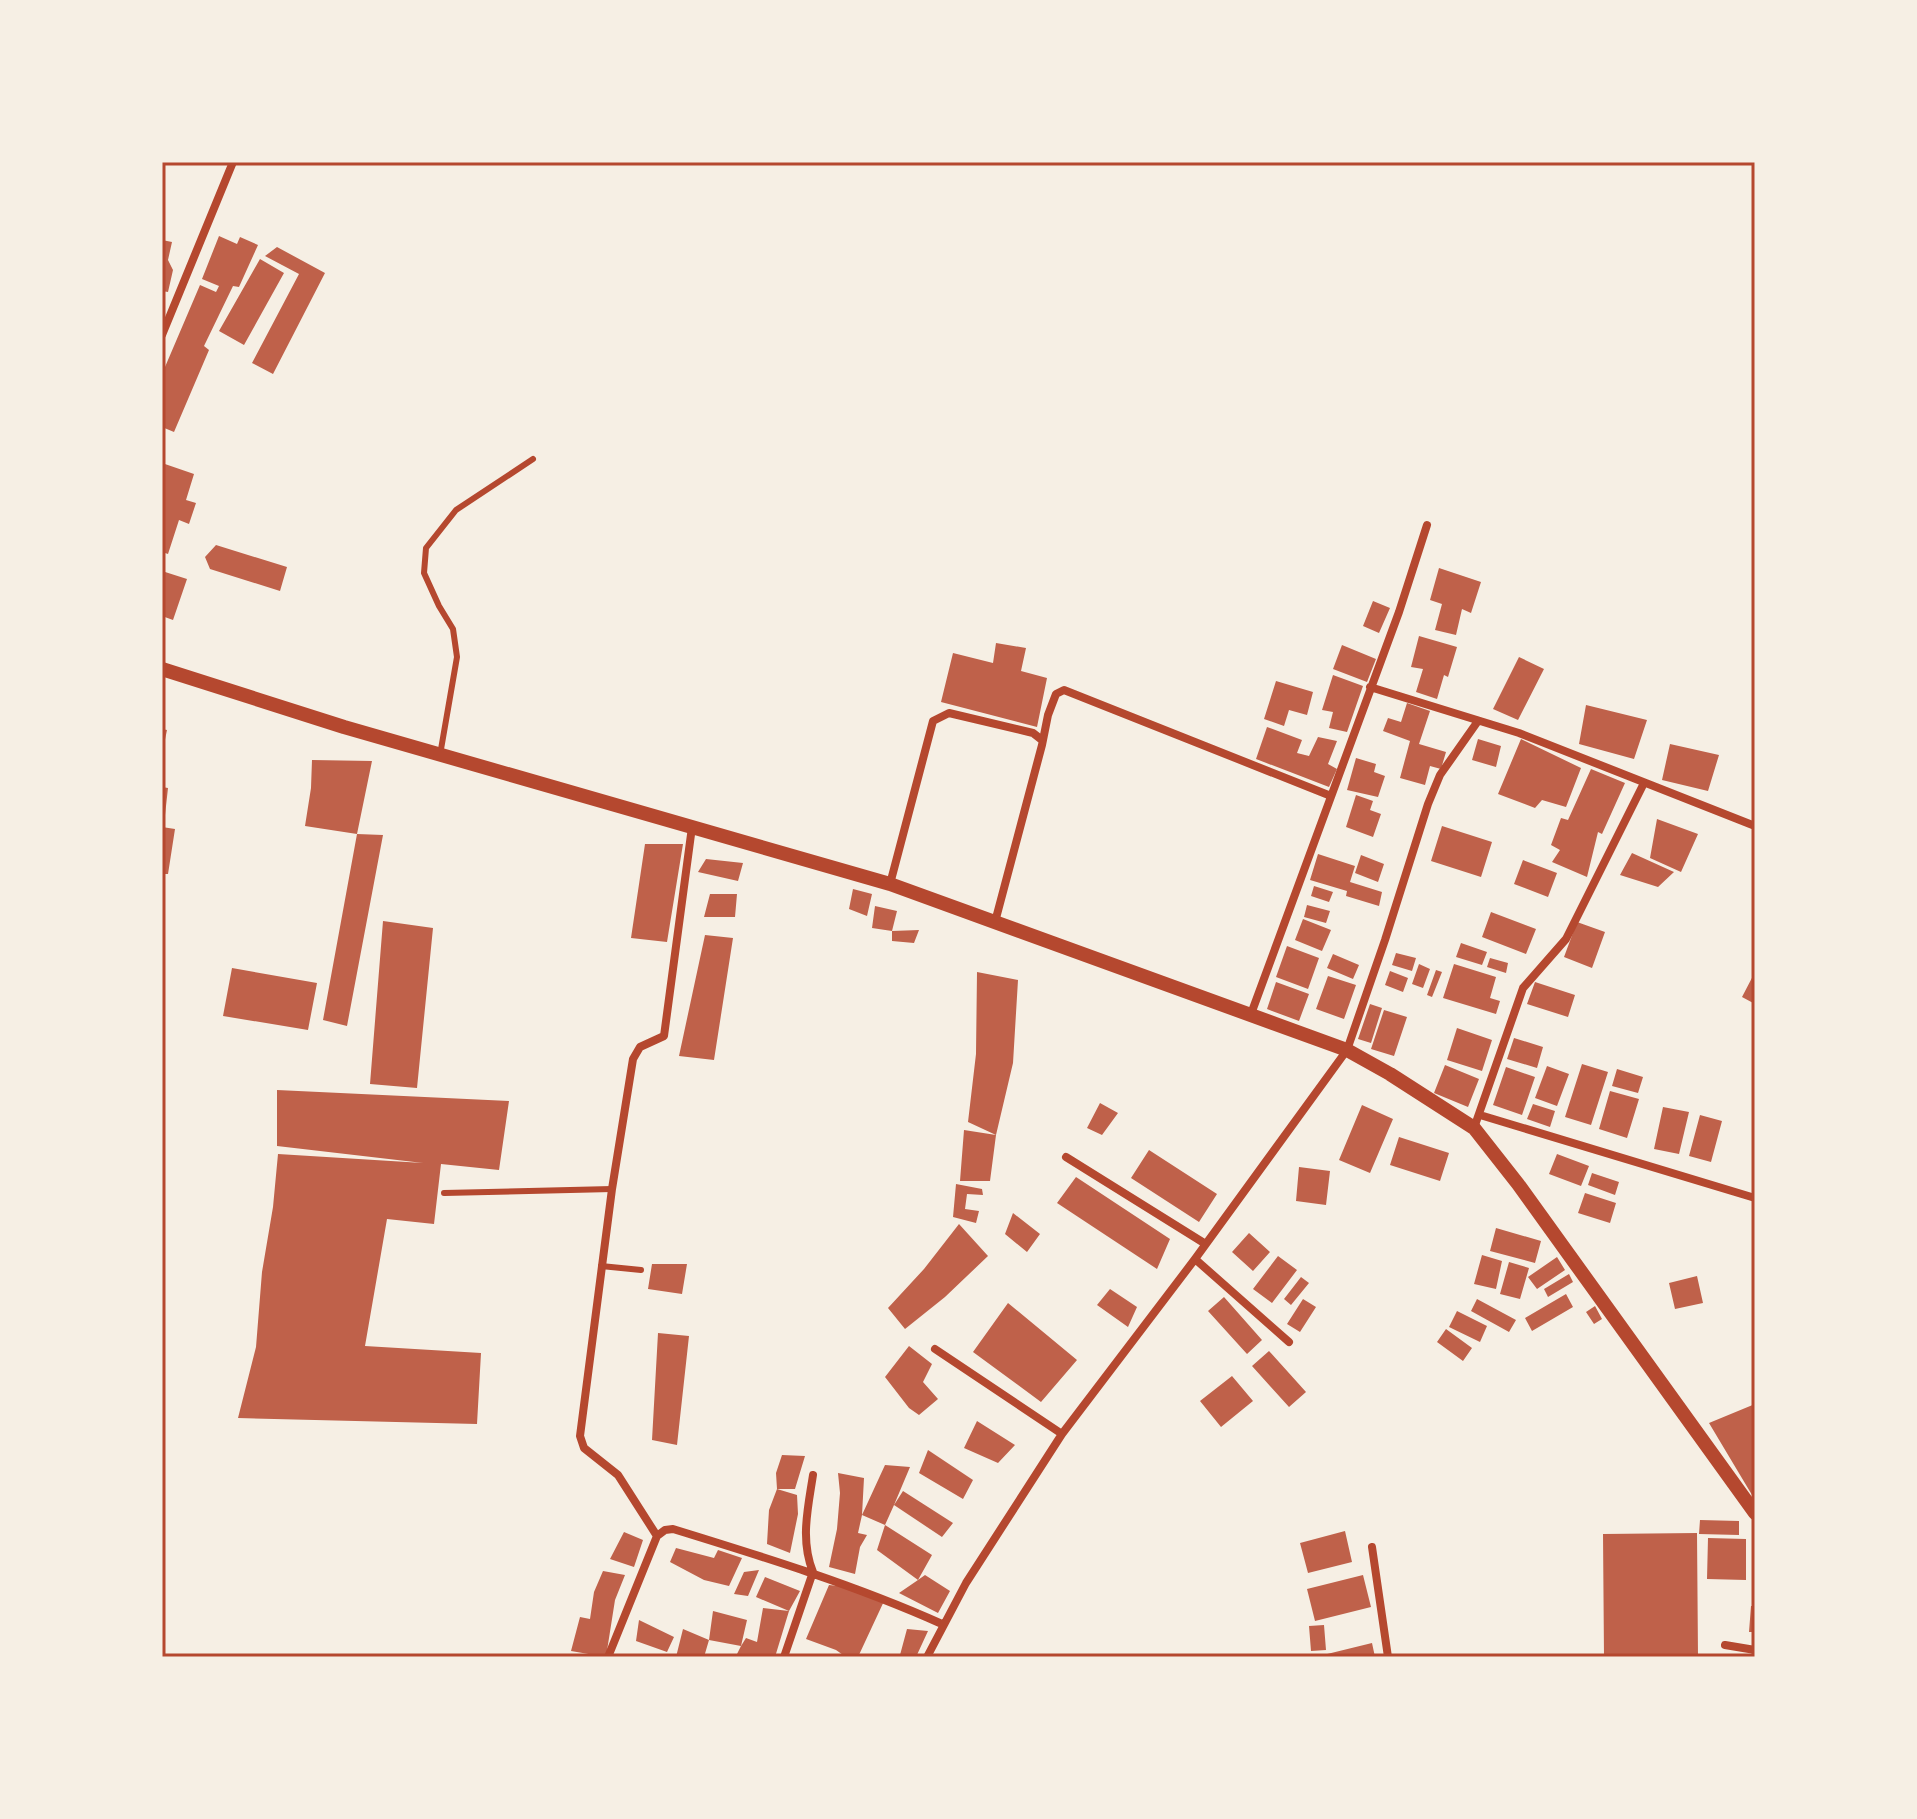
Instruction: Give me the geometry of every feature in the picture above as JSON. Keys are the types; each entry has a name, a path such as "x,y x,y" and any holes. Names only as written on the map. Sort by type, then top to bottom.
{"street":[{"path":"162,335 166,312 233,162"},
{"path":"1251,1014 1399,612 1427,525"},
{"path":"162,669 440,755 890,884 1347,1050 1477,1122 1755,1198"},
{"path":"1370,687 1519,733 1755,826"},
{"path":"995,922 1042,740 1056,694 1064,690 1331,796"},
{"path":"890,884 933,721 949,713 1033,733 1042,740"},
{"path":"927,1657 942,1624 1062,1434 1195,1259 1347,1050 1428,804 1440,775 1478,721"},
{"path":"1477,1122 1523,988 1566,939 1644,783"},
{"path":"657,1536 613,1469 592,1455 581,1441 601,1266 634,1055 640,1047 664,1038 692,827"},
{"path":"1477,1122 1755,1513"},
{"path":"1066,1157 1204,1243"},
{"path":"1195,1259 1289,1342"},
{"path":"935,1349 1062,1434"},
{"path":"784,1657 813,1572 805,1536 813,1475"},
{"path":"608,1657 657,1536 673,1529 813,1572 885,1598 942,1624"},
{"path":"1372,1547 1388,1657"},
{"path":"1725,1645 1755,1650"}],"lane":[{"path":"440,755 457,657 453,629 424,573 426,548 456,510 533,459"},
{"path":"444,1193 612,1189"},
{"path":"601,1266 641,1270"}],"building":[{"path":"219,236 237,244 240,237 258,245 239,287 233,286 204,346 209,350 174,432 162,427 162,374 200,285 216,292 219,286 202,279"},
{"path":"162,240 172,242 168,260 173,270 168,292 162,291"},
{"path":"277,247 325,273 273,374 252,363 299,274 265,256"},
{"path":"260,259 284,273 244,345 219,331"},
{"path":"162,463 194,474 186,500 196,503 189,524 179,520 168,554 162,552"},
{"path":"216,545 287,567 280,591 210,569 205,557"},
{"path":"1439,568 1481,582 1471,613 1462,609 1456,635 1435,630 1442,604 1430,600"},
{"path":"162,571 187,579 173,620 162,616"},
{"path":"1373,601 1390,608 1379,633 1363,626"},
{"path":"1419,636 1457,647 1437,699 1416,692 1423,669 1411,667"},
{"path":"996,643 1026,648 1021,671 1047,678 1037,727 941,702 953,653 993,663"},
{"path":"1342,645 1376,659 1367,682 1333,669"},
{"path":"1519,657 1544,669 1518,720 1493,709"},
{"path":"1333,675 1363,686 1347,732 1329,728 1333,712 1322,710"},
{"path":"1276,681 1313,692 1307,715 1289,710 1284,726 1264,719"},
{"path":"1407,703 1430,711 1419,744 1446,752 1441,769 1430,766 1425,785 1400,778 1410,741 1383,731 1388,718 1401,722"},
{"path":"1586,705 1647,720 1634,759 1579,744"},
{"path":"1267,727 1302,740 1297,753 1309,756 1318,737 1337,741 1328,764 1337,769 1329,787 1256,759"},
{"path":"162,729 167,730 163,749 162,748"},
{"path":"1478,739 1501,746 1496,767 1472,760"},
{"path":"1521,739 1581,768 1566,807 1542,800 1535,808 1498,794"},
{"path":"1670,744 1719,755 1708,791 1662,780"},
{"path":"1356,758 1376,764 1374,772 1385,776 1378,797 1347,790"},
{"path":"312,760 372,761 357,834 305,826"},
{"path":"1591,769 1625,783 1602,834 1598,832 1587,877 1552,862 1560,850 1551,845 1561,818 1568,820"},
{"path":"162,787 168,788 164,824 162,824"},
{"path":"1356,795 1373,801 1370,810 1381,814 1373,837 1346,827"},
{"path":"1657,819 1698,834 1681,872 1650,858"},
{"path":"1442,826 1492,842 1481,877 1431,861"},
{"path":"162,827 175,829 168,874 162,874"},
{"path":"357,834 383,835 347,1026 323,1020"},
{"path":"645,844 683,844 667,942 631,938"},
{"path":"1632,853 1674,872 1658,887 1620,875"},
{"path":"1318,854 1355,866 1350,882 1382,892 1379,906 1346,896 1347,891 1310,880"},
{"path":"1361,855 1384,864 1378,882 1355,873"},
{"path":"706,859 743,863 738,881 698,872"},
{"path":"1523,860 1557,873 1548,897 1514,884"},
{"path":"1314,886 1333,892 1329,902 1311,896"},
{"path":"853,889 872,894 867,916 849,909"},
{"path":"710,894 737,894 735,917 704,917"},
{"path":"1307,905 1330,911 1326,923 1304,917"},
{"path":"875,906 897,911 892,931 872,928"},
{"path":"1491,912 1536,929 1526,954 1482,937"},
{"path":"1303,919 1331,930 1322,951 1295,940"},
{"path":"383,921 433,928 417,1088 370,1084"},
{"path":"1577,922 1605,932 1592,968 1564,957"},
{"path":"919,930 914,943 892,941 892,931"},
{"path":"705,935 733,938 714,1060 679,1056"},
{"path":"1461,943 1487,952 1482,965 1456,957"},
{"path":"1287,946 1319,958 1308,989 1276,977"},
{"path":"1396,953 1416,958 1412,971 1392,965"},
{"path":"1333,954 1359,965 1353,979 1327,968"},
{"path":"1490,958 1508,963 1506,973 1487,967"},
{"path":"1419,964 1430,969 1423,988 1412,984"},
{"path":"1454,964 1496,977 1490,998 1500,1001 1496,1014 1443,998"},
{"path":"232,968 317,983 308,1030 223,1016"},
{"path":"1436,970 1442,972 1432,997 1427,995"},
{"path":"1390,971 1408,978 1403,992 1385,985"},
{"path":"977,972 1018,980 1013,1063 996,1135 968,1122 976,1054"},
{"path":"1755,972 1755,1004 1742,997"},
{"path":"1328,976 1356,985 1344,1019 1316,1009"},
{"path":"1276,982 1309,994 1299,1021 1267,1009"},
{"path":"1535,982 1575,995 1568,1017 1527,1004"},
{"path":"1370,1004 1382,1008 1371,1043 1358,1039"},
{"path":"1384,1010 1407,1017 1394,1056 1371,1049"},
{"path":"1457,1028 1492,1040 1482,1071 1447,1060"},
{"path":"1514,1038 1543,1047 1537,1068 1507,1059"},
{"path":"1582,1064 1608,1072 1591,1125 1565,1117"},
{"path":"1445,1065 1479,1079 1468,1107 1434,1093"},
{"path":"1547,1066 1569,1074 1557,1106 1535,1098"},
{"path":"1506,1067 1535,1077 1522,1115 1493,1105"},
{"path":"1617,1069 1643,1077 1638,1093 1612,1086"},
{"path":"277,1090 509,1101 499,1170 441,1164 434,1224 387,1219 365,1346 481,1353 477,1424 238,1418 256,1347 262,1272 278,1154 423,1163 277,1146"},
{"path":"1610,1091 1639,1099 1627,1138 1599,1129"},
{"path":"1100,1103 1118,1113 1102,1135 1087,1128"},
{"path":"1533,1104 1555,1111 1550,1127 1527,1119"},
{"path":"1362,1105 1393,1119 1370,1173 1339,1160"},
{"path":"1663,1107 1689,1112 1679,1154 1654,1149"},
{"path":"1700,1115 1722,1121 1711,1162 1689,1156"},
{"path":"964,1130 996,1135 990,1181 960,1181"},
{"path":"1399,1137 1449,1153 1440,1181 1390,1165"},
{"path":"1149,1150 1217,1194 1199,1222 1131,1178"},
{"path":"1557,1154 1589,1166 1581,1186 1549,1174"},
{"path":"1299,1167 1330,1171 1326,1205 1296,1201"},
{"path":"1592,1173 1619,1182 1615,1195 1588,1185"},
{"path":"1076,1177 1170,1239 1157,1269 1057,1203"},
{"path":"956,1184 982,1189 983,1195 967,1194 965,1209 979,1211 976,1223 953,1217"},
{"path":"1585,1193 1616,1203 1610,1223 1578,1213"},
{"path":"1013,1213 1040,1234 1027,1252 1005,1234"},
{"path":"959,1224 988,1256 905,1329 888,1308"},
{"path":"1496,1228 1541,1241 1535,1263 1490,1251"},
{"path":"1249,1233 1270,1252 1253,1271 1232,1252"},
{"path":"1482,1255 1502,1261 1496,1289 1474,1284"},
{"path":"1278,1256 1297,1270 1272,1303 1253,1289"},
{"path":"1557,1257 1565,1270 1537,1289 1528,1277"},
{"path":"1509,1262 1529,1268 1520,1299 1500,1294"},
{"path":"652,1264 687,1264 682,1294 648,1289"},
{"path":"1569,1274 1573,1282 1548,1297 1544,1289"},
{"path":"1697,1276 1703,1303 1675,1309 1669,1283"},
{"path":"1301,1277 1309,1283 1291,1305 1284,1299"},
{"path":"1110,1289 1137,1307 1128,1327 1097,1305"},
{"path":"1566,1294 1573,1307 1532,1331 1525,1318"},
{"path":"1224,1297 1262,1340 1247,1354 1208,1311"},
{"path":"1303,1299 1316,1307 1300,1332 1287,1324"},
{"path":"1477,1299 1516,1320 1509,1332 1471,1311"},
{"path":"1008,1303 1077,1360 1041,1402 973,1352"},
{"path":"1595,1306 1602,1319 1594,1324 1586,1312"},
{"path":"1457,1311 1487,1326 1480,1342 1449,1327"},
{"path":"1446,1329 1472,1348 1463,1361 1437,1342"},
{"path":"658,1333 689,1336 677,1445 652,1440"},
{"path":"909,1346 932,1364 923,1382 938,1399 919,1415 909,1408 885,1377"},
{"path":"1269,1351 1306,1392 1289,1407 1252,1366"},
{"path":"1232,1376 1253,1401 1221,1427 1200,1401"},
{"path":"1755,1404 1755,1500 1709,1423"},
{"path":"977,1421 1015,1445 998,1463 964,1448"},
{"path":"928,1450 973,1480 963,1499 919,1473"},
{"path":"782,1455 805,1456 795,1489 777,1489 776,1473"},
{"path":"885,1465 910,1467 885,1525 862,1515"},
{"path":"838,1473 864,1478 858,1533 867,1535 860,1547 855,1574 829,1567 837,1529"},
{"path":"777,1489 797,1495 798,1514 790,1553 767,1544 769,1510"},
{"path":"903,1491 953,1523 942,1537 894,1505"},
{"path":"1700,1520 1739,1521 1739,1535 1699,1534"},
{"path":"885,1525 932,1555 918,1580 877,1550"},
{"path":"1345,1531 1352,1562 1308,1573 1300,1543"},
{"path":"624,1532 643,1540 634,1567 610,1559"},
{"path":"1697,1533 1698,1657 1604,1657 1603,1534"},
{"path":"1708,1538 1746,1539 1746,1580 1707,1579"},
{"path":"676,1548 714,1558 718,1550 742,1558 729,1586 704,1580 670,1562"},
{"path":"759,1570 748,1596 734,1594 744,1572"},
{"path":"603,1571 625,1575 615,1600 606,1657 571,1651 580,1617 590,1619 594,1592"},
{"path":"925,1575 950,1591 938,1613 899,1593"},
{"path":"1363,1575 1371,1607 1315,1621 1307,1589"},
{"path":"765,1577 800,1591 789,1611 756,1597"},
{"path":"829,1585 857,1588 885,1599 858,1657 846,1657 806,1639"},
{"path":"1751,1606 1755,1606 1755,1632 1749,1632"},
{"path":"763,1608 789,1611 775,1657 737,1654 746,1638 757,1642"},
{"path":"713,1611 747,1620 741,1646 709,1640"},
{"path":"639,1620 674,1637 667,1652 636,1641"},
{"path":"1324,1625 1326,1650 1311,1651 1309,1626"},
{"path":"683,1629 709,1640 704,1657 676,1657"},
{"path":"907,1629 928,1631 916,1657 900,1655"},
{"path":"1372,1643 1375,1657 1319,1657 1319,1656"}]}
